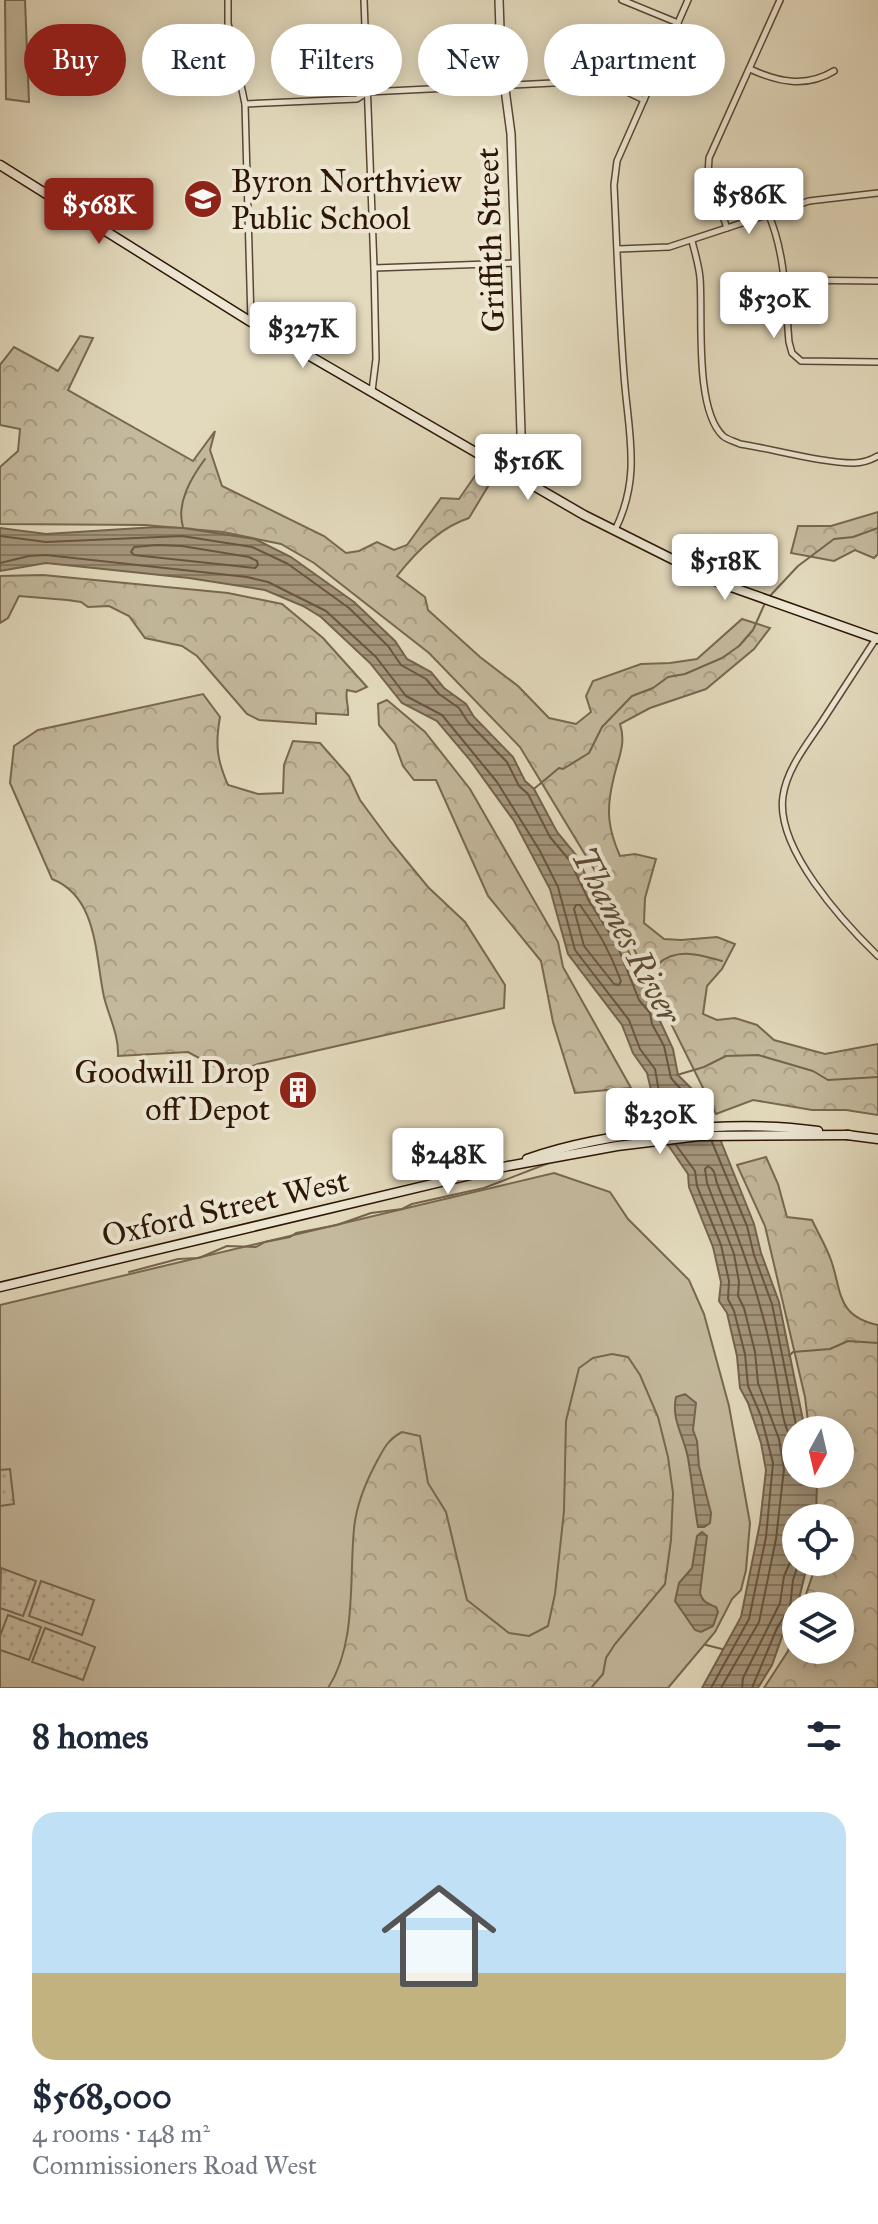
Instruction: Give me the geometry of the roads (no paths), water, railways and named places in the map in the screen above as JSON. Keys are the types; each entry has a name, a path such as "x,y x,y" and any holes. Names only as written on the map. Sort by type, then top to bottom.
{"main road":[{"path":"0,165 251,322 614,531 720,583 878,638"},
{"name":"Oxford Street West","path":"0,1287 541,1157 678,1138 778,1131 878,1139"}],"street":[{"path":"228,0 228,23 245,104 251,322"},
{"path":"364,0 365,24"},
{"name":"Griffith Street","path":"499,0 500,24"},
{"path":"622,0 678,23"},
{"path":"614,531 630,492 633,456 624,375 614,185 617,161 688,0"},
{"path":"727,228 708,175 709,158 780,0"},
{"path":"750,69 774,80 802,82 820,80 834,71"},
{"path":"528,84 606,82 644,100"},
{"path":"245,104 357,99 362,96"},
{"path":"368,96 376,359 372,392"},
{"name":"Griffith Street","path":"507,96 522,462 515,476"},
{"path":"618,249 669,247 809,201 878,193"},
{"path":"768,213 778,235 786,280 787,325 792,353 801,361 878,362"},
{"path":"692,241 700,275 700,343 705,392 716,428 726,438 740,444 831,460 854,463 878,456"},
{"path":"374,268 515,263"},
{"path":"786,280 878,281"},
{"path":"878,638 797,760 783,796 783,814 792,846 805,866 842,919 878,956"}],"water":[{"path":"0,528 46,534 183,528 255,539 291,557 354,602 395,641 407,659 431,672 444,688 466,704 474,717 513,757 557,832 576,855 596,897 624,940 647,997 658,1010 673,1049 678,1075 693,1090 704,1118 716,1129 754,1224 779,1302 802,1416 782,1416 782,1488 817,1488 816,1504 782,1504 782,1576 805,1576 801,1592 782,1592 782,1637 772,1665 758,1688 702,1688 741,1617 760,1523 766,1470 761,1443 740,1388 737,1356 727,1313 719,1301 721,1282 713,1247 689,1187 688,1174 662,1136 647,1073 633,1053 622,1025 568,954 550,889 514,821 437,721 402,703 370,663 321,617 265,590 189,578 46,563 0,571"},
{"path":"685,1394 696,1403 693,1430 711,1513 710,1523 704,1527 698,1527 688,1458 675,1413 676,1397"},
{"path":"702,1532 707,1536 700,1593 704,1601 716,1607 718,1612 713,1626 701,1632 695,1630 675,1601 679,1583 692,1568 697,1536"}],"waterway":[{"path":"183,527 183,500 205,459"},
{"path":"768,598 798,566 834,539 853,537 878,528"},
{"path":"535,788 559,768 563,769 589,753 602,727 632,696 653,688 668,677 685,674 722,658 739,646 753,630 765,603"},
{"name":"Thames River","path":"639,983 655,966 673,956 689,954 722,961"},
{"path":"677,1075 726,1056 758,1055 813,1071 828,1080 878,1077"},
{"path":"129,1272 178,1259 199,1258 227,1246 256,1247 371,1213 402,1209 484,1188 554,1161"},
{"path":"789,1356 793,1352 830,1349 848,1341 878,1343"},
{"path":"706,1645 722,1649"}],"place":[{"name":"Byron Northview Public School","path":"203,199"},
{"name":"Goodwill Drop off Depot","path":"298,1090"}]}
